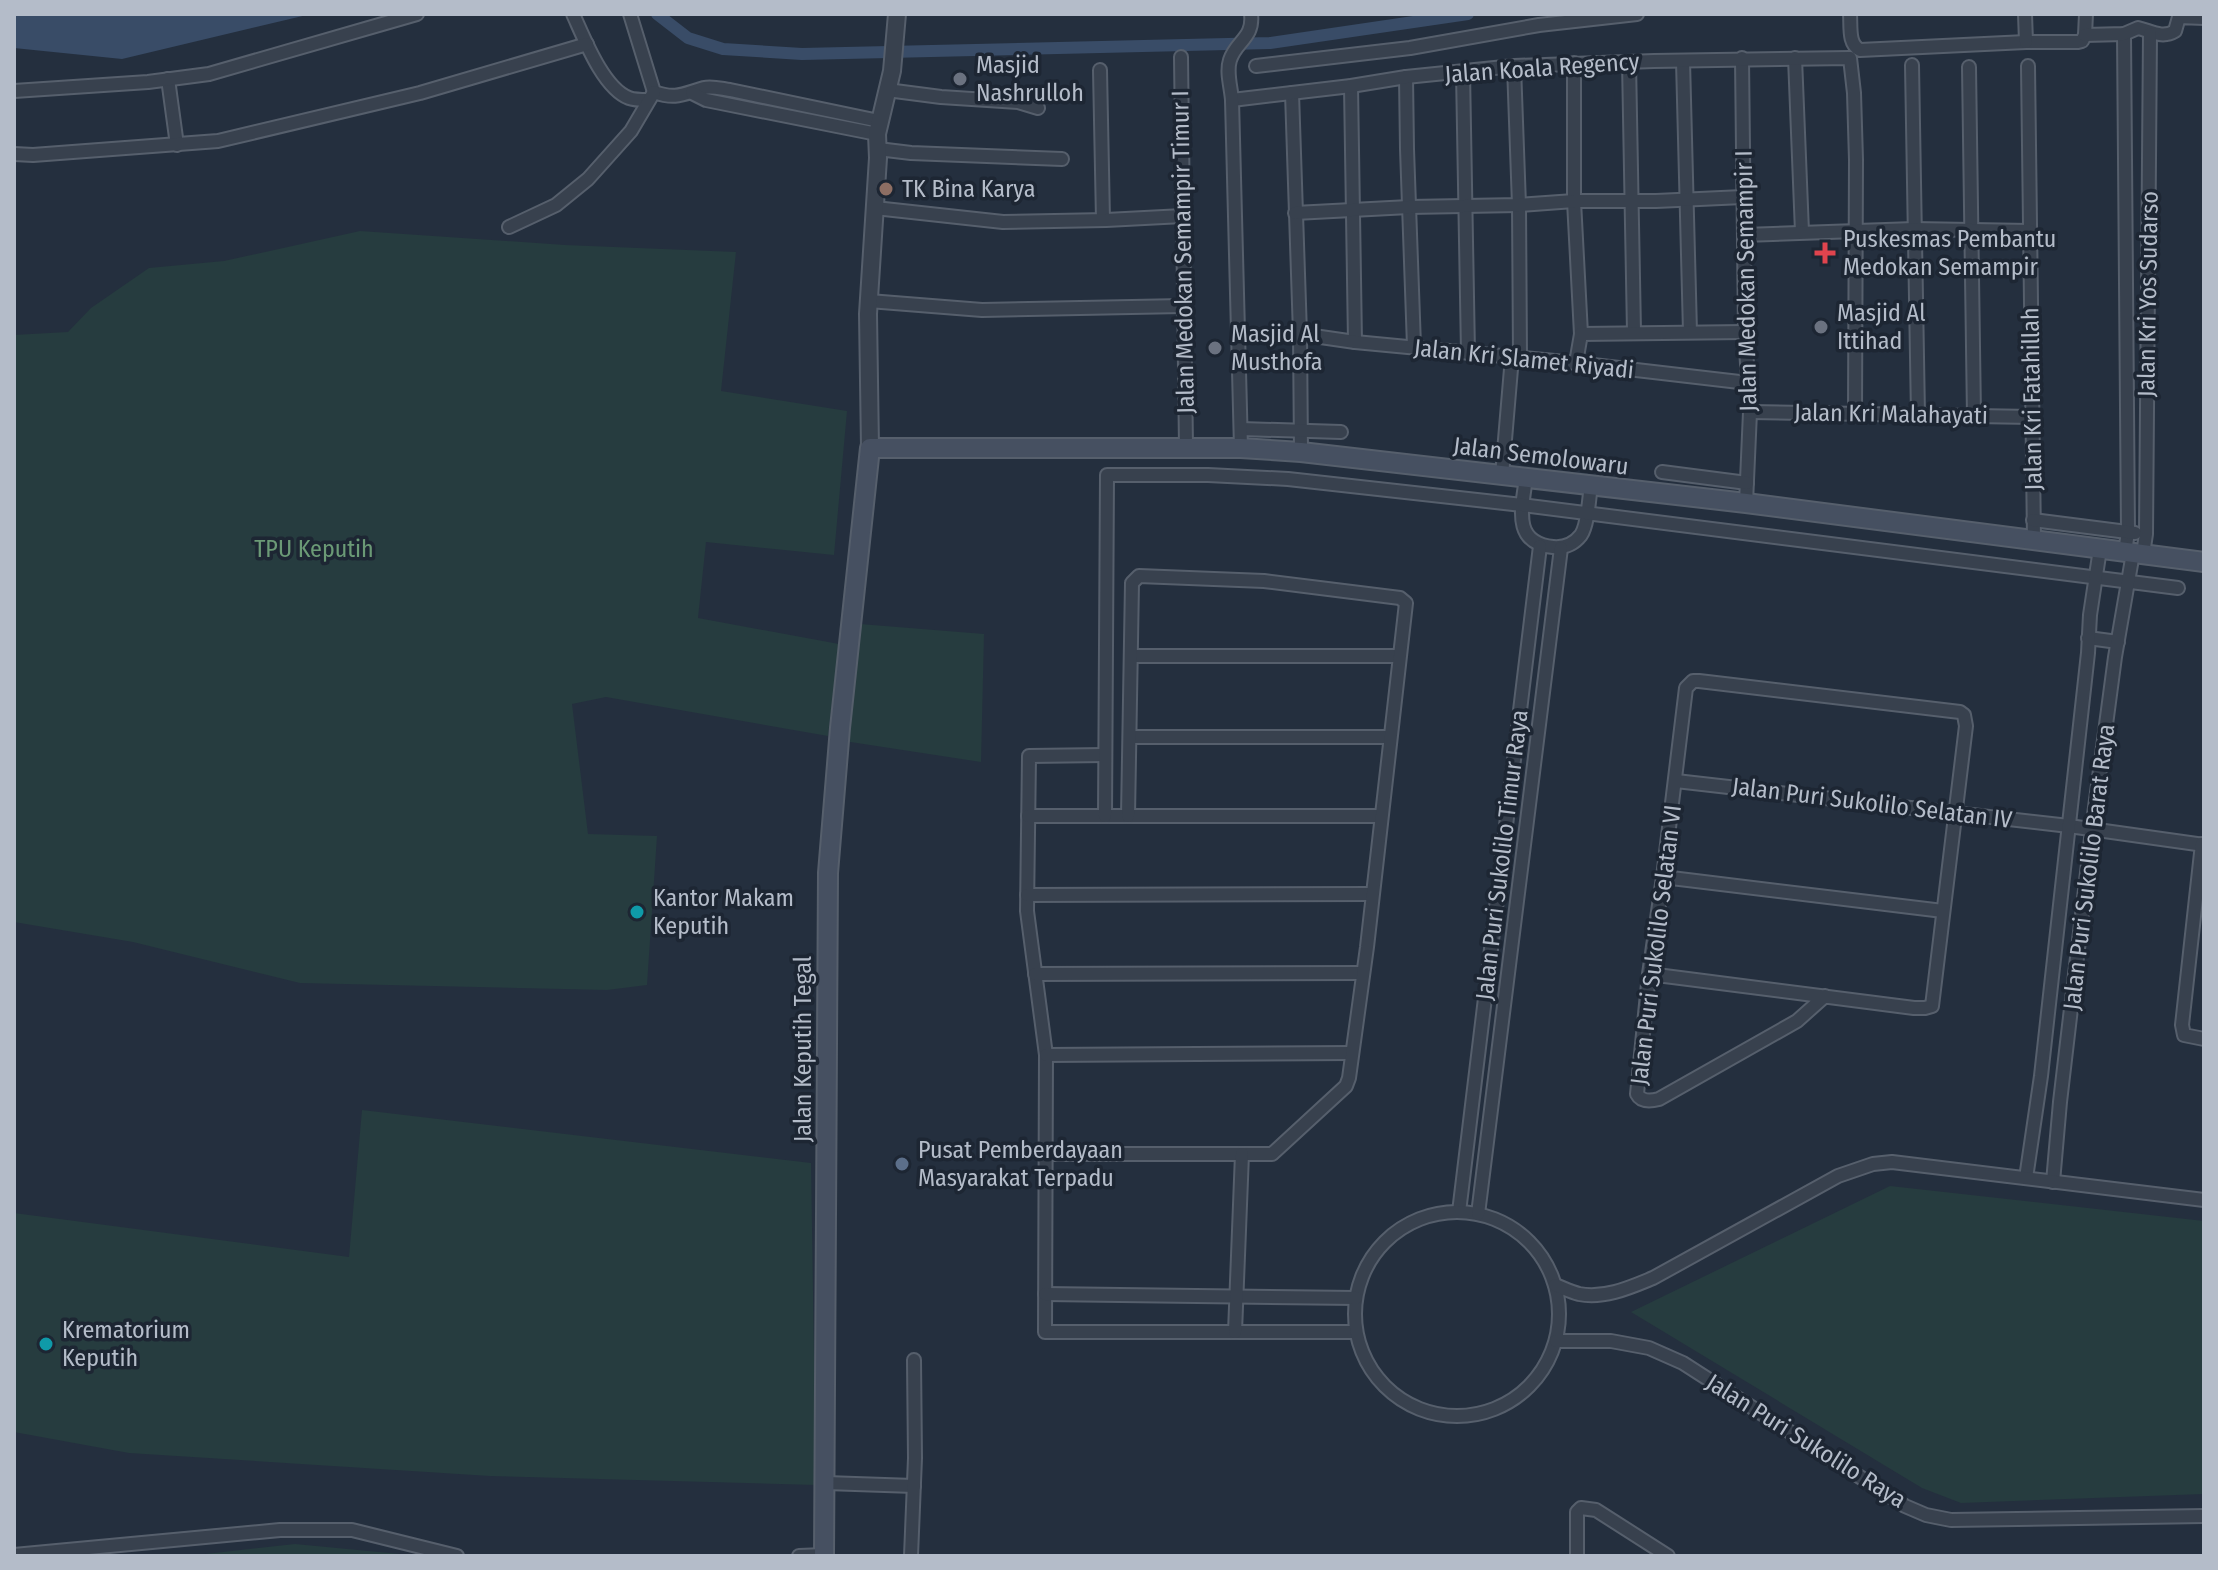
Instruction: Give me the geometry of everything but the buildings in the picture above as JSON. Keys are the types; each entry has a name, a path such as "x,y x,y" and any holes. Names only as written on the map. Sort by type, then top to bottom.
{"main road":[{"name":"Jalan Semolowaru","path":"870,448 1186,447 1241,438 1301,452 1502,475 1526,481 1746,503 2034,540 2132,562 2204,562"},
{"name":"Jalan Keputih Tegal","path":"824,1556 828,873 870,448"}],"street":[{"path":"14,91 209,74 417,14"},
{"path":"573,14 611,85 630,99 692,93 706,100 878,135 911,153 1062,159"},
{"path":"509,227 556,205 588,179 631,131 651,96 630,14"},
{"path":"870,448 869,301 878,135 892,71 897,14"},
{"path":"1251,14 1249,33 1231,57 1229,76 1241,438 1301,430 1341,432"},
{"path":"1256,66 1410,48 1539,25 1637,14"},
{"path":"1850,14 1856,55 1855,414"},
{"path":"2025,14 2026,42"},
{"path":"2084,38 2086,14"},
{"path":"2150,34 2173,33 2179,16 2204,18"},
{"name":"Jalan Koala Regency","path":"1232,100 1514,66 1847,57 2084,38 2124,34 2138,28 2150,34"},
{"name":"Jalan Kri Yos Sudarso","path":"2124,34 2128,532 2132,562"},
{"name":"Jalan Kri Yos Sudarso","path":"2132,562 2146,534 2150,34"},
{"path":"14,154 218,141 420,93 587,44"},
{"name":"Jalan Medokan Semampir Timur I","path":"1181,57 1186,447"},
{"name":"Jalan Medokan Semampir I","path":"1742,58 1745,332 1750,412 1746,503"},
{"path":"1795,58 1802,232"},
{"path":"1683,61 1690,332"},
{"path":"1629,62 1634,332"},
{"path":"1574,63 1574,201 1581,334 1576,363"},
{"path":"1912,65 1918,415"},
{"path":"1502,475 1516,357 1519,205 1514,66"},
{"name":"Jalan Kri Fatahillah","path":"2028,66 2034,540"},
{"path":"1969,67 1974,416"},
{"path":"1100,70 1103,220"},
{"path":"1463,72 1468,353"},
{"path":"1406,77 1414,346"},
{"path":"168,79 177,145"},
{"path":"1351,86 1355,342"},
{"path":"887,90 1018,102 1038,108"},
{"path":"1292,93 1301,452"},
{"path":"2126,160 2149,160"},
{"path":"1295,213 1743,197"},
{"path":"875,208 1003,222 1183,216"},
{"path":"1744,235 1914,229 2030,231"},
{"path":"869,301 982,310 1183,306"},
{"path":"1581,334 1745,332"},
{"name":"Jalan Kri Slamet Riyadi","path":"1300,334 1748,383"},
{"path":"2127,390 2147,389"},
{"name":"Jalan Kri Malahayati","path":"1750,412 2032,417"},
{"path":"1662,472 1747,483"},
{"path":"1105,816 1107,475 1288,479 1522,503 2096,574 2132,562 2178,588"},
{"path":"1526,481 1522,503 1523,526 1531,540 1540,546 1561,548 1582,534 1590,489"},
{"path":"2033,520 2146,534"},
{"name":"Jalan Puri Sukolilo Timur Raya","path":"1459,1212 1540,546"},
{"name":"Jalan Puri Sukolilo Timur Raya","path":"1478,1214 1561,548"},
{"name":"Jalan Puri Sukolilo Barat Raya","path":"2026,1178 2038,1100 2099,553"},
{"name":"Jalan Puri Sukolilo Barat Raya","path":"2053,1182 2092,830 2132,562"},
{"path":"1046,1154 1272,1154 1346,1086 1363,973 1406,603 1400,598 1264,581 1139,576 1132,583 1128,816"},
{"path":"2088,638 2118,642"},
{"path":"1131,656 1399,656"},
{"name":"Jalan Puri Sukolilo Selatan VI","path":"1825,996 1797,1021 1659,1099 1639,1098 1637,1090 1649,974 1686,688 1693,681 1699,681 1960,712 1964,715 1966,726 1956,813"},
{"path":"1130,737 1390,737"},
{"path":"1105,755 1029,756 1027,911 1046,1055 1045,1332 1356,1332"},
{"name":"Jalan Puri Sukolilo Selatan IV","path":"1676,781 2203,844"},
{"path":"1649,974 1914,1008 1932,1006 1956,813"},
{"path":"1028,816 1381,816"},
{"path":"2203,844 2197,940 2182,1030 2187,1036 2204,1039"},
{"path":"1503,850 1523,854"},
{"path":"1663,877 1943,911"},
{"path":"1027,895 1372,894"},
{"path":"1035,974 1363,973"},
{"path":"1046,1055 1352,1053"},
{"path":"2038,1100 2060,1102"},
{"path":"1235,1332 1242,1154"},
{"path":"1555,1285 1578,1294 1596,1295 1625,1290 1653,1278 1838,1176 1873,1164 1892,1162 2204,1200"},
{"path":"1459,1212 1478,1214 1504,1224 1526,1239 1544,1260 1555,1285 1559,1323 1547,1363 1517,1397 1475,1415 1452,1416 1429,1413 1408,1404 1389,1391 1374,1374 1356,1332 1356,1298 1368,1264 1391,1236 1423,1218 1459,1212"},
{"path":"1045,1294 1356,1298"},
{"name":"Jalan Puri Sukolilo Raya","path":"1556,1341 1611,1341 1649,1348 1683,1363 1905,1506 1935,1517 1951,1520 2204,1516"},
{"path":"911,1556 914,1360"},
{"path":"826,1483 914,1486"},
{"path":"1577,1556 1577,1512 1581,1508 1596,1510 1668,1556"},
{"path":"14,1555 315,1529 352,1530 457,1556"},
{"path":"799,1556 824,1556"}],"green space":[{"name":"TPU Keputih","path":"360,231 565,245 736,252 721,391 847,411 834,555 706,542 698,618 839,644 828,736 606,697 572,704 588,834 657,836 647,985 607,990 300,983 133,942 14,922 14,335 68,332 91,308 149,268 224,261"},
{"path":"860,624 984,634 981,762 844,741"},
{"path":"362,1110 811,1163 816,1485 490,1476 129,1453 14,1432 14,1213 349,1257"},
{"path":"1890,1186 2204,1221 2204,1494 1961,1503 1922,1488 1631,1312"},
{"path":"295,1544 410,1555 412,1556 188,1556"}],"water":[{"path":"14,14 311,14 122,59 14,48"}],"waterway":[{"path":"657,14 688,38 723,49 802,54 1270,43 1468,14"}],"place":[{"name":"Masjid Nashrulloh","path":"960,79"},
{"name":"TK Bina Karya","path":"886,189"},
{"name":"Puskesmas Pembantu Medokan Semampir","path":"1825,253"},
{"name":"Masjid Al Ittihad","path":"1821,327"},
{"name":"Masjid Al Musthofa","path":"1215,348"},
{"name":"Kantor Makam Keputih","path":"637,912"},
{"name":"Pusat Pemberdayaan Masyarakat Terpadu","path":"902,1164"},
{"name":"Krematorium Keputih","path":"46,1344"}]}
